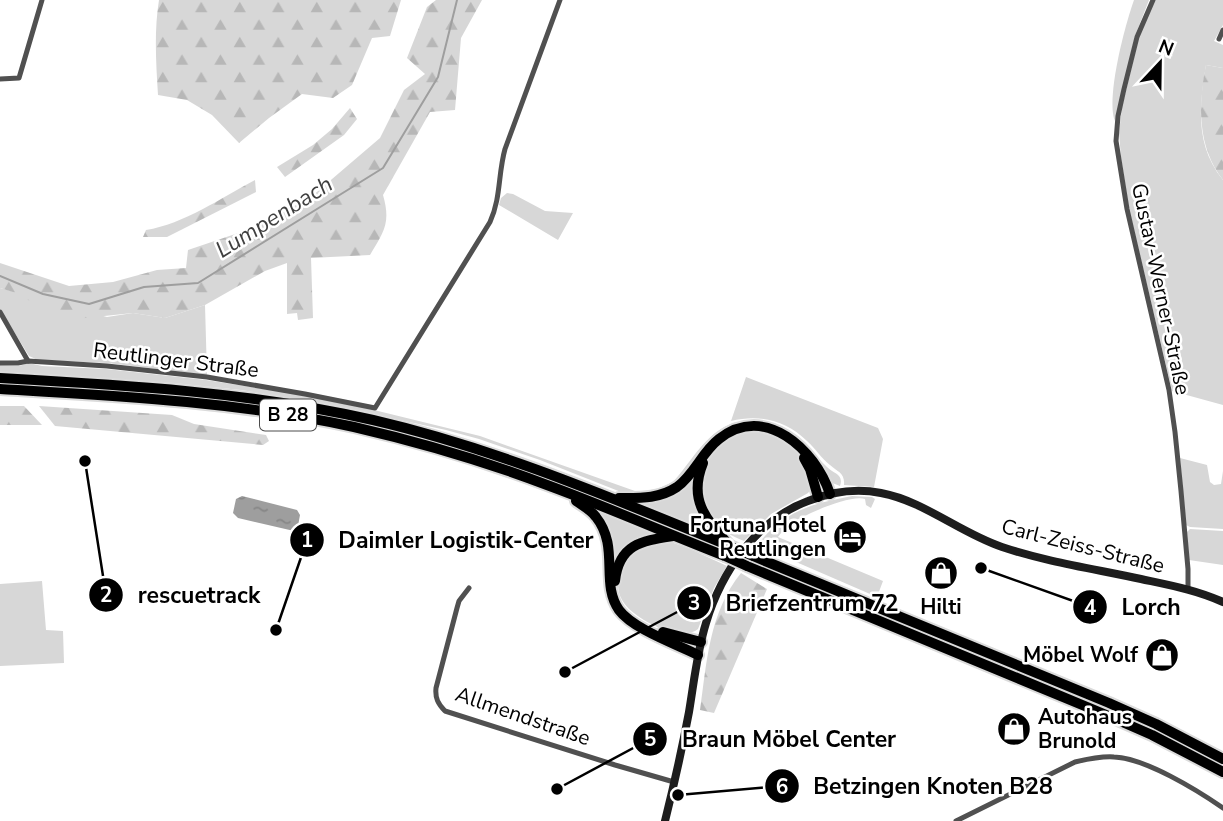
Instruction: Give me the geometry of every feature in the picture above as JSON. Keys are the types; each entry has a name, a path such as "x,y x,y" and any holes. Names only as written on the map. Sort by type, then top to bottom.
{"highway":[{"name":"B 28","path":"0,378 240,396 383,422 463,444 612,498 750,561 1104,713 1223,772"},
{"name":"B 28","path":"0,389 171,400 321,421 434,448 500,468 674,536 729,550"},
{"path":"612,498 655,497 667,493 685,479 713,443 722,436 755,426 776,430 795,442 817,466 827,485 824,495"},
{"path":"729,550 707,519 698,496 699,473 703,463 723,440 743,431 755,430 784,438 793,444 806,460 824,495"},
{"path":"565,492 594,514 604,529 609,544 612,593 620,610 638,626 698,655"},
{"path":"674,536 642,541 624,556 616,573 615,589 626,612 639,622 669,634 701,642"},
{"name":"B 28","path":"750,561 1098,699 1156,724 1223,759"}],"street":[{"path":"0,79 19,78 42,0"},
{"name":"Reutlinger Straße","path":"0,363 28,361 107,366 207,377 375,408 490,222 498,201 505,149 560,0"},
{"name":"Gustav-Werner-Straße","path":"1153,0 1137,37 1118,116 1116,141 1127,209 1175,432 1188,589"},
{"path":"1219,39 1223,30"},
{"path":"0,312 28,361"},
{"name":"Carl-Zeiss-Straße","path":"824,495 863,491 896,496 1004,548 1188,589 1223,602"},
{"path":"665,821 698,655 718,591 753,539 774,519 824,495"},
{"name":"Allmendstraße","path":"469,588 459,601 436,688 437,701 446,711 674,782"},
{"path":"956,821 1075,762 1092,758 1114,757 1150,766 1223,808"}],"green space":[{"path":"159,0 401,0 390,36 372,38 352,85 333,98 302,94 239,143 212,115 187,100 158,95 156,35"},
{"path":"436,0 482,0 461,38 455,110 430,112 383,195 385,227 370,255 311,258 313,318 298,320 297,313 287,314 287,263 265,271 205,305 165,318 133,313 66,320 0,288 0,263 69,286 113,282 157,270 186,268 188,250 253,228 311,197 380,138 404,90 425,74 407,58 427,7"},
{"path":"1134,0 1149,0 1135,36 1115,121 1115,79"},
{"path":"1155,0 1223,0 1223,25 1214,41 1223,45 1223,68 1206,65 1201,125 1208,153 1223,180 1223,405 1172,391 1129,209 1119,133 1122,107 1139,37"},
{"path":"1206,65 1223,68 1223,180 1214,167 1204,139 1201,110"},
{"path":"350,108 357,119 344,135 285,177 277,167 313,145 332,129"},
{"path":"255,180 256,192 167,237 143,237 146,230 188,216"},
{"path":"507,193 545,211 573,213 558,240 499,205 501,198"},
{"path":"0,288 107,317 133,313 165,318 205,305 207,375 107,363 38,360 29,356 0,309"},
{"path":"29,363 206,380 374,410 480,436 635,491 656,489 674,481 706,441 722,428 737,422 757,421 788,431 838,475 841,482 840,486 830,482 796,440 742,426 668,488 635,495 479,439 326,404 241,390 172,383 0,372 0,365 19,366"},
{"path":"746,377 878,428 883,439 874,487 844,485 840,473 790,428 762,419 731,421"},
{"path":"0,406 24,406 42,425 0,425"},
{"path":"39,406 172,415 194,424 266,435 269,441 263,445 55,426"},
{"path":"755,431 776,437 794,448 805,463 812,488 771,514 744,541 715,524 700,493 705,468 713,451 726,440"},
{"path":"1180,458 1207,465 1210,482 1214,485 1221,484 1223,471 1223,529 1186,525"},
{"path":"693,475 694,483 719,537 633,501 656,500"},
{"path":"852,496 875,499 871,508 866,505 865,499 858,498 824,508 792,523 778,537 883,581 877,597 757,545 778,524 799,511 823,502"},
{"path":"586,502 661,532 614,564"},
{"path":"1190,529 1223,531 1223,565 1189,560 1187,532"},
{"path":"665,540 727,566 714,588 698,629 690,633 669,631 646,621 627,607 619,592 621,573 631,552 640,546"},
{"path":"741,573 767,589 714,713 700,710 716,621 730,588"},
{"path":"42,581 46,630 63,631 64,663 0,666 0,584"}],"water":[{"path":"242,496 297,510 300,515 298,526 294,531 238,518 233,513 236,499"}],"waterway":[{"name":"Lumpenbach","path":"0,276 43,294 89,304 144,287 198,283 383,168 438,77 457,0"}],"place":[{"name":"rescuetrack","path":"85,461"},
{"name":"Fortuna Hotel Reutlingen","path":"850,537"},
{"name":"Lorch","path":"981,568"},
{"name":"Hilti","path":"941,573"},
{"name":"Daimler Logistik-Center","path":"276,630"},
{"name":"Möbel Wolf","path":"1162,655"},
{"name":"Briefzentrum 72","path":"565,672"},
{"name":"Autohaus Brunold","path":"1014,729"},
{"name":"Braun Möbel Center","path":"557,789"},
{"name":"Betzingen Knoten B28","path":"678,795"}]}
